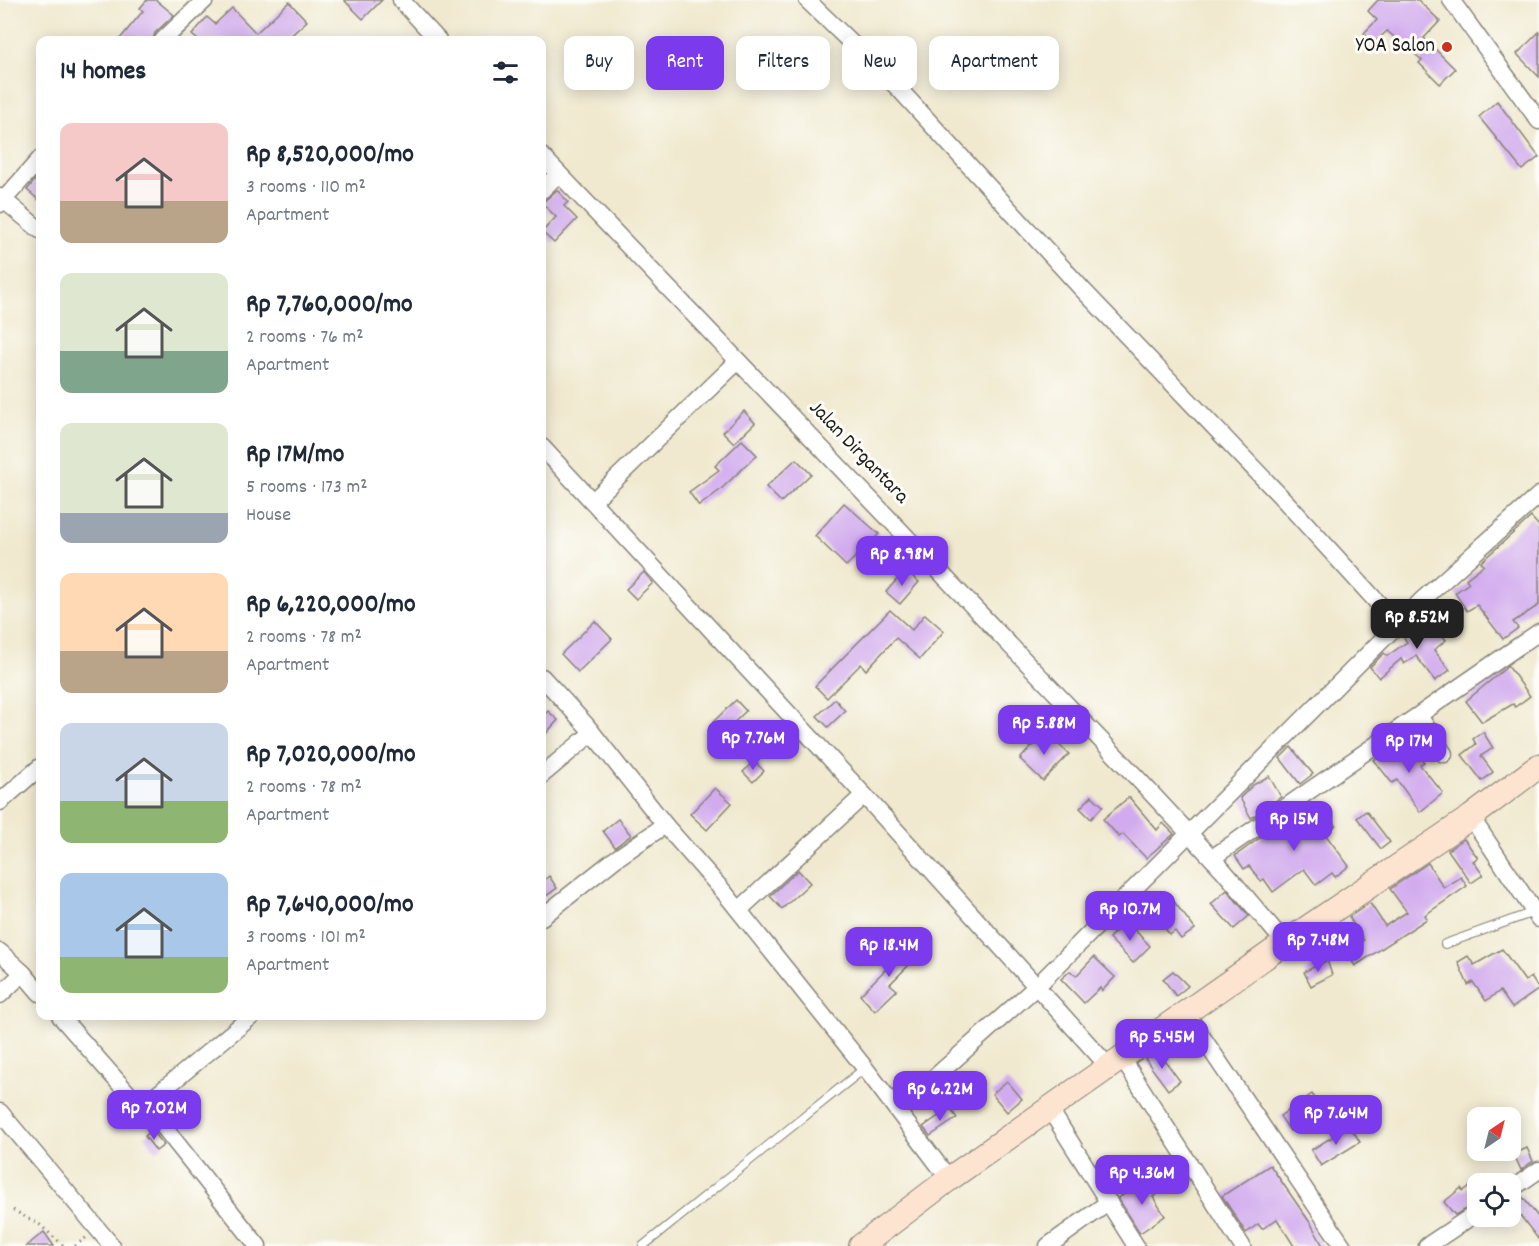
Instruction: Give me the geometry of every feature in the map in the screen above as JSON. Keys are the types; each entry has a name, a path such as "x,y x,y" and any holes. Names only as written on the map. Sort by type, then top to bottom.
{"street":[{"path":"167,36 205,0"},
{"path":"402,0 434,36"},
{"path":"807,0 900,90 1082,289 1287,502 1398,625"},
{"path":"1451,0 1539,122"},
{"name":"Jalan Dirgantara","path":"546,160 1190,833 1285,943"},
{"path":"36,163 1,200 36,227"},
{"path":"546,186 558,174"},
{"path":"594,500 738,361"},
{"path":"546,451 594,500 1037,986 1115,1063 1242,1246"},
{"path":"898,1110 1037,986 1398,625 1539,496"},
{"path":"1212,858 1539,632"},
{"path":"546,681 592,733 665,825 739,910 898,1110 949,1179"},
{"path":"1419,716 1444,754"},
{"path":"546,772 592,733"},
{"path":"861,1246 949,1179 1049,1108 1285,943 1471,817 1539,766"},
{"path":"0,802 36,770"},
{"path":"739,910 864,795"},
{"path":"1471,817 1537,916"},
{"path":"546,914 614,860 665,825"},
{"path":"0,952 36,988"},
{"path":"0,995 23,973"},
{"path":"1186,1013 1343,1246"},
{"path":"64,1020 141,1108 155,1116 258,1246"},
{"path":"141,1108 247,1020"},
{"path":"1049,1108 1136,1246"},
{"path":"0,1112 112,1246"},
{"path":"1521,1182 1539,1170"},
{"path":"1048,1246 1109,1202"},
{"path":"1427,1246 1467,1219"}],"lane":[{"path":"1445,944 1537,916"},
{"path":"643,1246 865,1068"}],"path":[{"path":"13,1210 40,1225 64,1246"}],"building":[{"path":"147,0 156,0 174,15 154,36 122,36 143,11 140,8"},
{"path":"344,0 382,0 363,19"},
{"path":"1378,0 1418,0 1440,21 1424,38 1455,69 1440,84 1419,63 1422,60 1387,31 1374,43 1364,33 1377,20 1368,11"},
{"path":"289,2 307,21 290,36 192,35 207,17 215,24 232,8 256,33"},
{"path":"1539,32 1539,77 1517,54"},
{"path":"1497,101 1539,157 1522,170 1479,117"},
{"path":"36,179 36,198 27,190"},
{"path":"557,190 568,202 564,206 577,219 554,243 546,236 546,228 556,217 546,207 546,200"},
{"path":"744,411 755,423 734,443 723,432"},
{"path":"742,440 757,455 720,490 699,506 689,492 719,470 715,466"},
{"path":"796,459 811,474 781,502 766,487"},
{"path":"844,503 879,534 846,566 815,536"},
{"path":"1531,517 1539,526 1539,605 1513,622 1518,628 1503,639 1477,605 1467,611 1455,593 1469,583 1466,579 1484,565 1481,562"},
{"path":"905,570 919,582 900,604 886,592"},
{"path":"644,572 653,583 636,599 626,589"},
{"path":"890,610 912,630 925,614 944,631 920,659 896,638 866,670 861,664 827,698 815,686"},
{"path":"1424,613 1446,640 1434,650 1450,670 1435,681 1416,656 1404,664 1401,659 1379,678 1370,667 1384,653 1387,656 1407,642 1402,635"},
{"path":"595,621 612,639 578,672 561,654"},
{"path":"1508,666 1530,696 1515,707 1513,704 1482,722 1466,701"},
{"path":"835,699 845,711 828,727 817,716"},
{"path":"736,700 746,711 723,733 713,722"},
{"path":"548,711 558,720 546,734 546,713"},
{"path":"1045,732 1069,754 1043,781 1020,759"},
{"path":"1483,732 1493,748 1481,756 1493,772 1482,781 1462,755 1476,744 1473,739"},
{"path":"1406,738 1424,762 1420,765 1443,793 1420,812 1397,780 1392,783 1374,760"},
{"path":"1291,747 1313,774 1300,784 1280,758"},
{"path":"754,761 764,771 753,782 743,772"},
{"path":"1269,776 1281,797 1251,818 1240,798 1253,785"},
{"path":"715,788 732,803 707,830 690,814"},
{"path":"1092,796 1103,806 1091,819 1080,808"},
{"path":"1129,797 1157,830 1163,823 1174,834 1146,858 1123,834 1119,837 1103,819"},
{"path":"1301,811 1311,824 1326,813 1336,825 1325,834 1349,866 1335,877 1332,873 1316,885 1304,869 1273,892 1264,879 1261,881 1249,866 1244,869 1235,856 1272,829 1274,832"},
{"path":"1366,811 1390,842 1381,849 1357,818"},
{"path":"618,819 631,835 615,847 603,831"},
{"path":"1464,839 1478,858 1473,861 1483,875 1471,883 1448,850"},
{"path":"1428,863 1444,888 1461,877 1467,886 1425,915 1427,919 1355,966 1346,952 1364,940 1349,917 1370,903 1385,926 1407,912 1390,889"},
{"path":"798,870 810,883 782,909 770,896"},
{"path":"549,876 557,888 546,896 546,879"},
{"path":"1227,890 1249,916 1234,929 1211,904"},
{"path":"1172,899 1195,929 1181,939 1175,931 1170,935 1153,913"},
{"path":"1126,921 1150,946 1133,963 1109,938"},
{"path":"908,943 920,954 890,984 897,990 875,1011 860,995"},
{"path":"1502,949 1525,981 1531,977 1539,989 1512,1008 1500,991 1486,1001 1473,982 1468,985 1458,962 1468,956 1474,965"},
{"path":"1094,957 1115,977 1102,991 1100,988 1084,1003 1061,979 1070,971 1076,976"},
{"path":"1327,960 1332,975 1311,986 1304,972"},
{"path":"1173,971 1188,986 1176,996 1163,979"},
{"path":"1185,1031 1199,1051 1188,1056 1176,1037"},
{"path":"1157,1050 1180,1081 1168,1090 1145,1059"},
{"path":"971,1080 980,1092 956,1110 947,1098"},
{"path":"1007,1081 1022,1099 1007,1112 992,1094"},
{"path":"1312,1094 1322,1108 1290,1131 1280,1116"},
{"path":"950,1108 957,1118 930,1136 923,1127"},
{"path":"1350,1126 1360,1142 1321,1166 1311,1150"},
{"path":"152,1130 164,1145 156,1151 145,1136"},
{"path":"1527,1148 1533,1161 1521,1170 1517,1161 1521,1161 1521,1151"},
{"path":"1270,1165 1311,1224 1323,1246 1294,1246 1277,1219 1262,1229 1258,1224 1246,1233 1222,1196"},
{"path":"1148,1179 1157,1194 1153,1197 1165,1216 1140,1233 1118,1198"},
{"path":"1461,1188 1463,1191 1467,1188 1467,1208 1455,1215 1444,1202"},
{"path":"1521,1195 1539,1218 1539,1240 1521,1217"},
{"path":"44,1232 54,1246 26,1246"}],"place":[{"name":"YOA Salon","path":"1447,47"}]}
